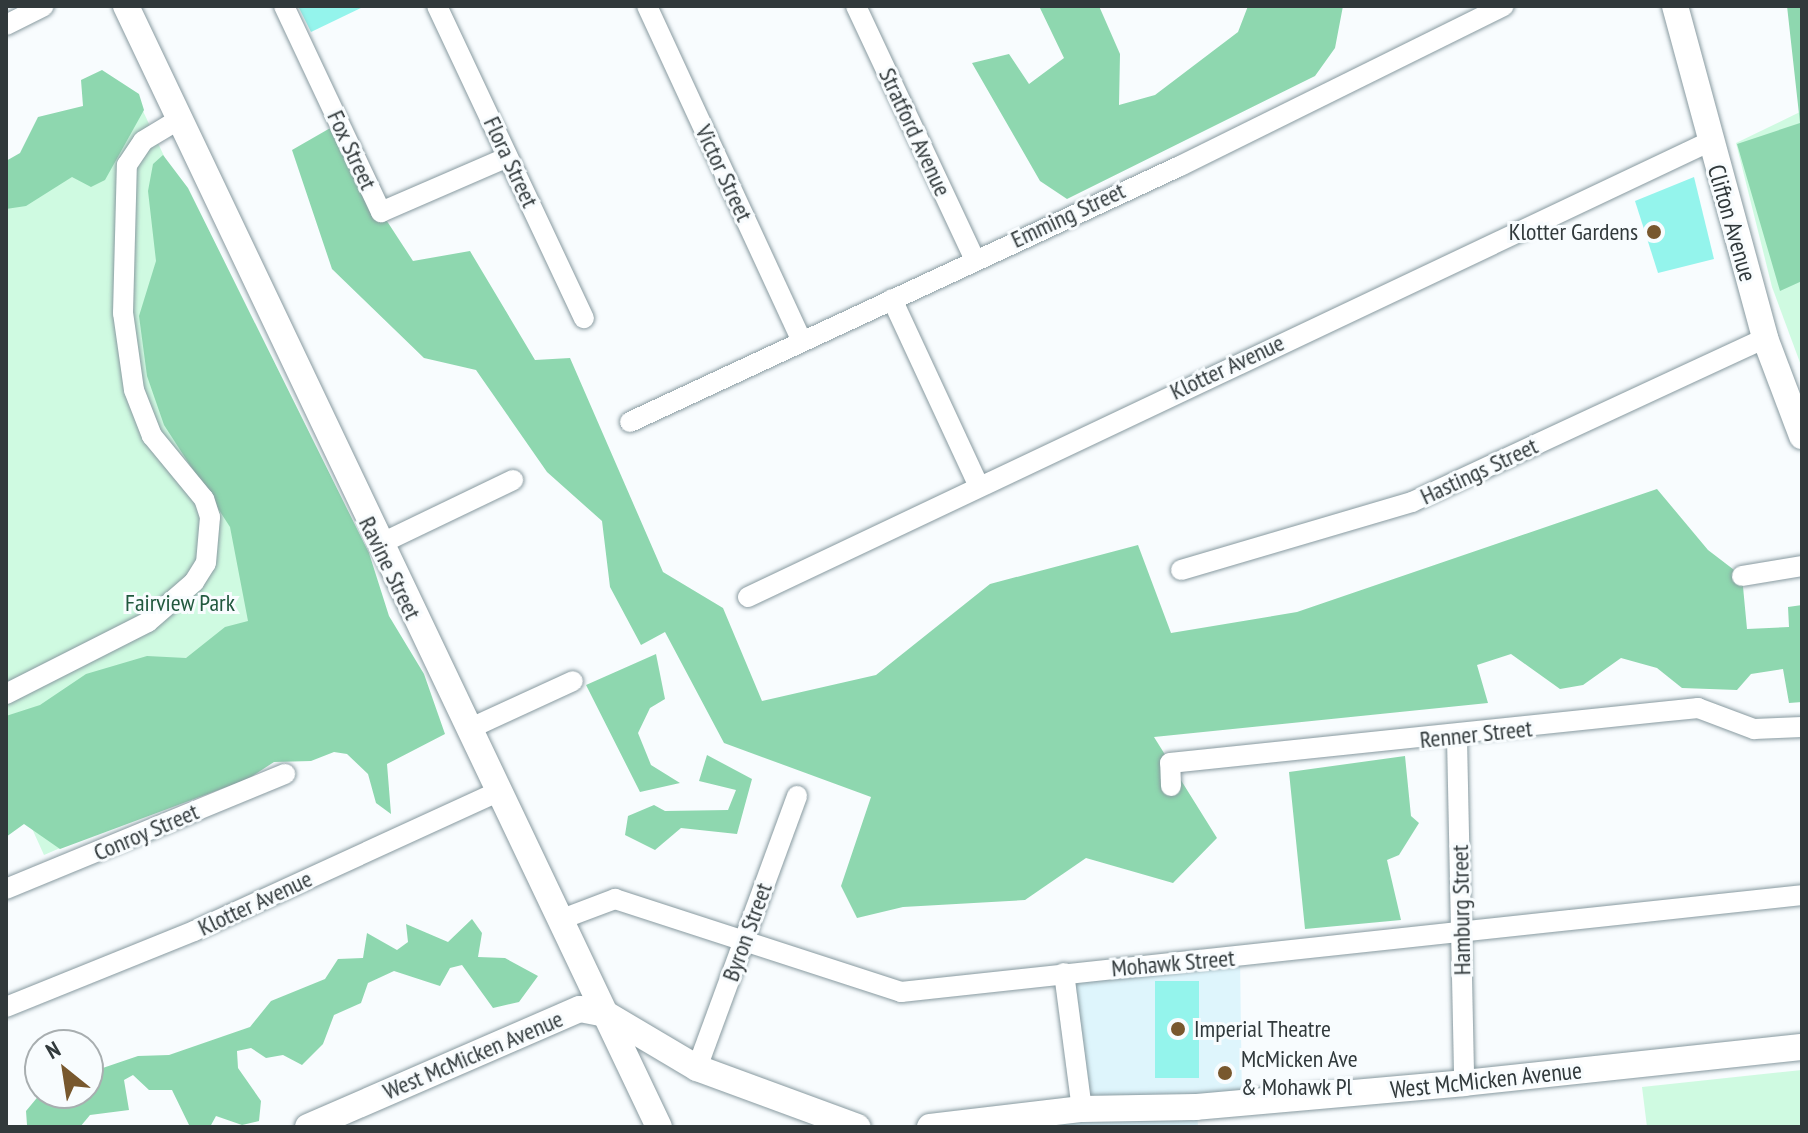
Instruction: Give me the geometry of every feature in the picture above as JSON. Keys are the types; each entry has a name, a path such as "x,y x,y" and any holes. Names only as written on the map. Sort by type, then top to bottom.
{"street":[{"path":"6,25 44,6"},
{"name":"Ravine Street","path":"126,6 378,545 471,728 659,1127"},
{"name":"Fox Street","path":"284,6 381,212 508,157"},
{"name":"Flora Street","path":"437,6 584,318"},
{"name":"Victor Street","path":"647,6 801,340"},
{"name":"Stratford Avenue","path":"856,6 974,258"},
{"name":"Clifton Avenue","path":"1675,6 1709,142 1765,338 1802,436"},
{"name":"Emming Street","path":"630,422 974,258 1180,166 1499,7"},
{"path":"6,694 148,622 194,582 206,563 210,517 204,499 152,436 134,390 123,313 127,165 143,141 178,120"},
{"name":"Klotter Avenue","path":"748,597 1709,142"},
{"path":"892,299 979,486"},
{"name":"Hastings Street","path":"1181,570 1412,502 1765,338"},
{"path":"378,545 513,480"},
{"path":"1742,576 1802,566"},
{"path":"471,728 573,681"},
{"name":"Renner Street","path":"1171,786 1170,763 1457,738 1698,708 1754,729 1802,727"},
{"name":"Hamburg Street","path":"1457,738 1464,1083"},
{"name":"Conroy Street","path":"6,889 285,774"},
{"name":"Klotter Avenue","path":"6,1007 194,931 500,791"},
{"name":"Byron Street","path":"697,1068 797,796"},
{"name":"Mohawk Street","path":"562,919 615,899 888,992 1461,935 1802,895"},
{"path":"1064,973 1082,1109"},
{"name":"West McMicken Avenue","path":"308,1127 580,1009 606,1014"},
{"path":"606,1014 697,1068 857,1127"},
{"name":"West McMicken Avenue","path":"930,1127 1082,1109 1174,1117 1802,1047"}],"shaded area":[{"path":"1240,957 1242,1103 1197,1107 1198,1127 930,1127 1082,1109 1064,973"}],"green space":[{"path":"1039,6 1099,6 1120,54 1119,105 1155,95 1238,32 1248,6 1343,6 1335,48 1315,76 1067,199 1040,181 972,63 1009,54 1029,84 1064,58"},
{"path":"1787,6 1802,6 1802,281 1780,291 1737,144 1800,123"},
{"path":"102,70 139,94 144,110 105,180 91,187 72,177 26,206 6,209 6,161 20,153 38,117 83,106 81,80"},
{"name":"Fairview Park","path":"136,96 415,694 44,855 20,802 6,806 6,162"},
{"path":"1802,111 1802,368 1772,287 1736,143"},
{"path":"339,123 381,212 413,261 470,251 535,360 570,358 663,572 723,608 762,701 876,675 990,584 1138,545 1171,633 1297,612 1657,489 1708,550 1742,576 1747,629 1789,627 1788,607 1802,605 1802,702 1789,703 1783,669 1751,674 1737,690 1682,688 1657,668 1621,658 1583,685 1560,689 1511,654 1477,665 1488,703 1154,737 1217,838 1173,883 1086,858 1025,900 903,907 857,918 841,886 871,797 724,743 665,632 641,645 610,587 602,521 547,472 476,370 424,358 332,269 292,150"},
{"path":"163,155 188,188 369,553 389,616 424,674 445,734 387,764 391,814 376,803 368,774 347,754 334,752 311,761 274,762 248,779 60,849 24,824 6,837 6,716 40,705 86,674 147,656 186,658 225,627 248,621 230,527 164,425 147,376 139,316 156,261 148,191 153,164"},
{"path":"656,654 665,699 650,708 638,733 651,765 680,783 640,792 586,685"},
{"path":"707,755 752,779 737,834 681,828 655,850 625,835 628,816 654,805 665,811 728,810 736,790 699,781"},
{"path":"1405,756 1411,816 1419,823 1399,855 1387,860 1401,920 1305,929 1289,772"},
{"path":"472,919 482,933 478,957 505,958 538,976 519,1002 493,1008 462,965 450,968 440,986 394,971 368,983 361,1003 334,1015 323,1044 302,1065 283,1055 266,1058 251,1048 237,1051 238,1068 261,1101 259,1121 242,1125 216,1116 210,1127 190,1127 172,1090 149,1090 133,1075 124,1080 129,1110 90,1115 80,1127 27,1125 28,1109 104,1109 104,1068 138,1056 169,1055 250,1027 271,1001 325,979 338,959 363,958 367,933 397,950 408,942 406,924 448,942"},
{"path":"1802,1070 1802,1127 1647,1127 1642,1087"}],"building":[{"path":"298,6 365,6 311,32"},
{"name":"Klotter Gardens","path":"1694,177 1714,259 1658,273 1635,201"},
{"name":"Imperial Theatre","path":"1155,981 1199,981 1199,1078 1155,1078"}],"place":[{"name":"Klotter Gardens","path":"1654,232"},
{"name":"Imperial Theatre","path":"1178,1029"},
{"name":"McMicken Ave & Mohawk Pl","path":"1225,1073"}]}
